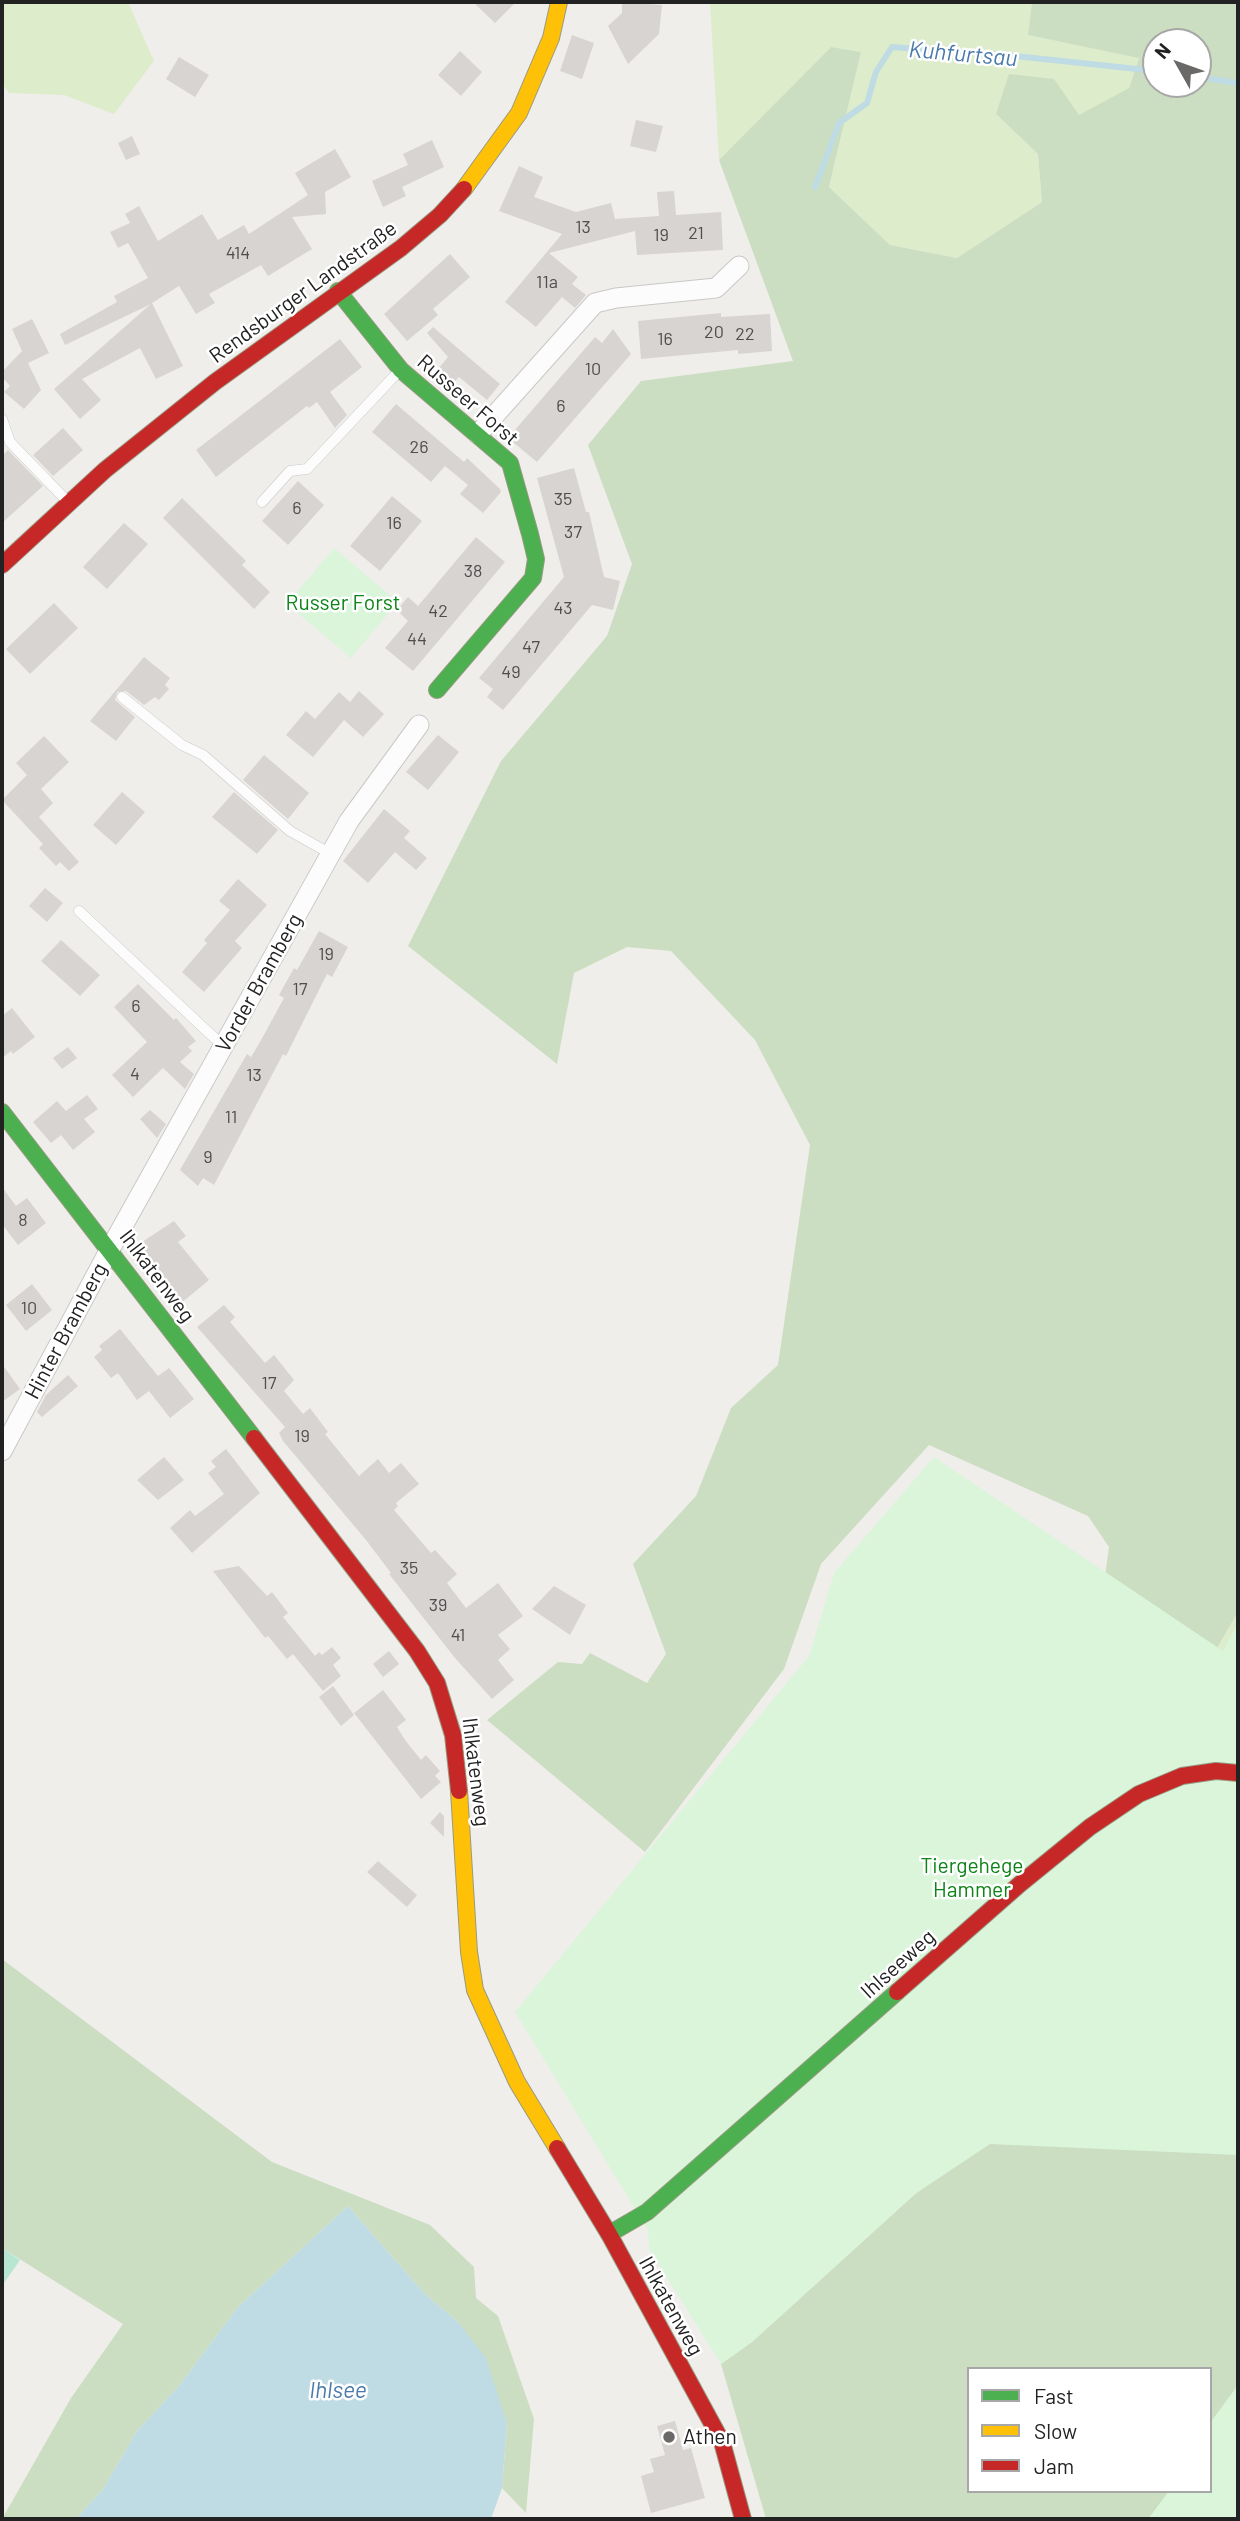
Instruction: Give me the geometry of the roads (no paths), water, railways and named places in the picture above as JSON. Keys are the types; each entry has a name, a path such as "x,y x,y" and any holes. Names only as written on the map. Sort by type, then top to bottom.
{"street":[{"name":"Rendsburger Landstraße","path":"2,565 69,503 215,382 401,248 440,215 476,175 519,113 551,38 559,2"},
{"path":"478,434 595,303 615,298 716,288 739,266"},
{"name":"Russeer Forst","path":"338,291 401,370 510,463 530,534 536,569 533,578 437,690"},
{"name":"Vorder Bramberg","path":"110,1249 349,821 419,725"},
{"name":"Ihlkatenweg","path":"2,1112 417,1651 437,1683 454,1744 463,1835 469,1952 475,1990 517,2082 608,2234 722,2442 743,2519"},
{"name":"Hinter Bramberg","path":"2,1451 110,1249"},
{"name":"Ihlseeweg","path":"608,2234 647,2212 1020,1884 1090,1827 1139,1794 1182,1776 1216,1771 1238,1773"}],"lane":[{"path":"261,502 290,471 307,469 401,370"},
{"path":"2,419 10,442 69,503"},
{"path":"122,697 182,745 203,755 290,831 331,854"},
{"path":"79,911 223,1046"}],"water":[{"name":"Ihlsee","path":"348,2206 424,2293 458,2322 486,2358 507,2423 502,2488 491,2519 76,2519 103,2489 137,2431 178,2387 238,2307"}],"waterway":[{"name":"Kuhfurtsau","path":"815,187 839,123 867,103 876,72 892,47 1142,70"},
{"name":"Kuhfurtsau","path":"1212,79 1238,83"}],"place":[{"name":"Athen","path":"669,2437"}],"park label":[{"name":"Russer Forst","path":"343,603"},
{"name":"Tiergehege Hammer","path":"972,1878"}]}
